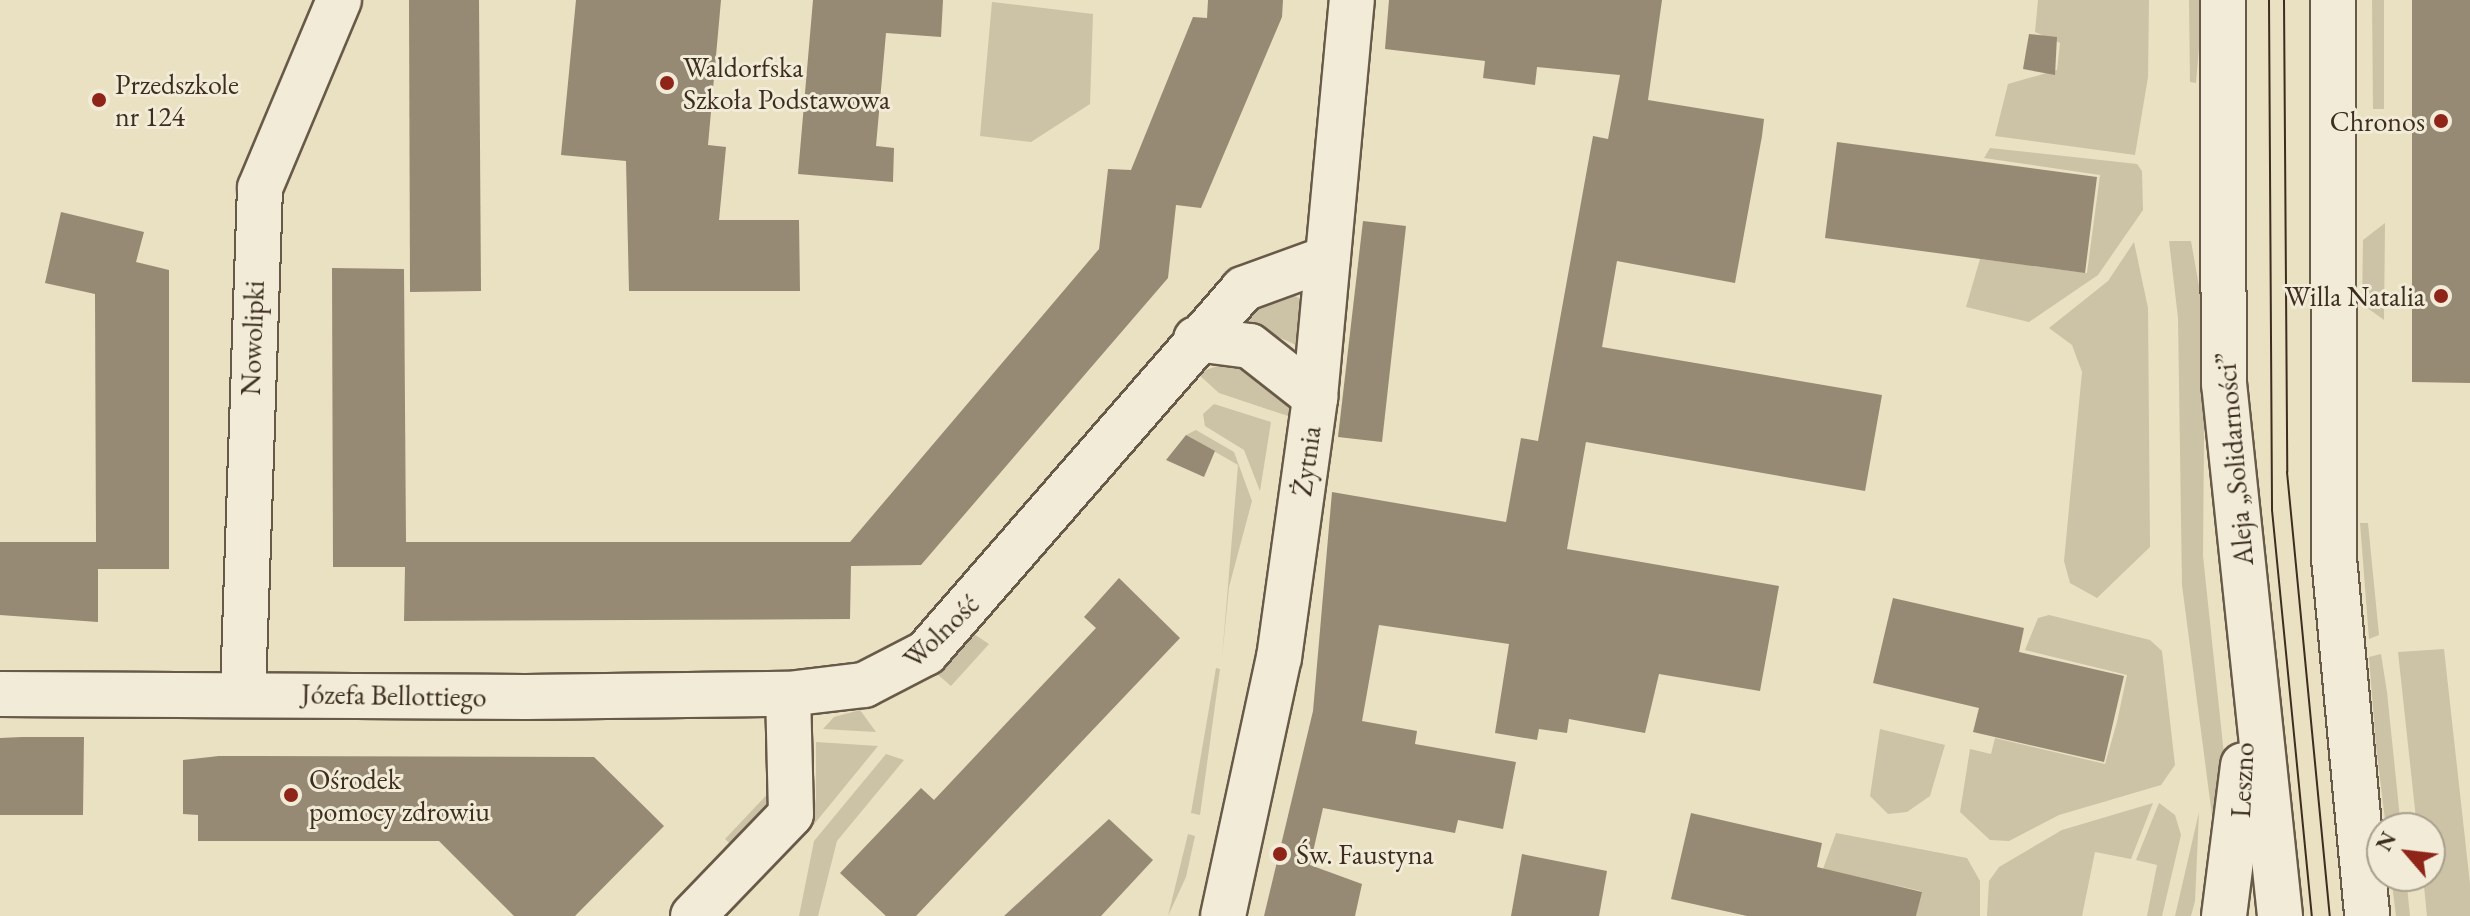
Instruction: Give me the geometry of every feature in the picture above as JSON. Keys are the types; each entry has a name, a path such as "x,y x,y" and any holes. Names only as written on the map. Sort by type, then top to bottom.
{"street":[{"name":"Nowolipki","path":"243,692 260,188 339,0"},
{"name":"Żytnia","path":"1223,916 1279,658 1315,397 1352,0"},
{"name":"Aleja „Solidarności”","path":"2223,0 2224,383 2280,916"},
{"path":"2333,0 2334,558 2367,916"},
{"name":"Wolność","path":"788,694 864,685 926,653 1196,339 1243,289 1328,258"},
{"path":"1196,339 1250,346 1315,397"},
{"name":"Leszno","path":"2224,916 2239,841 2251,643"},
{"name":"Józefa Bellottiego","path":"0,694 788,694"},
{"path":"715,908 791,814 788,694"}],"shaded area":[{"path":"2038,0 2149,0 2148,77 2135,155 1995,136 2008,84 2057,70 2060,43 2035,32"},
{"path":"2189,0 2203,0 2196,83 2190,82"},
{"path":"2372,0 2384,0 2384,109 2373,109"},
{"path":"992,2 1093,14 1090,104 1031,142 980,136"},
{"path":"1990,148 2137,164 2142,171 2143,210 2098,275 2029,322 1966,307 1980,259 2087,273 2100,175 1984,158"},
{"path":"2385,223 2384,320 2362,304 2363,240"},
{"path":"2169,241 2191,241 2205,320 2203,556 2227,783 2214,831 2182,585 2178,318"},
{"path":"2134,242 2148,308 2150,547 2097,598 2070,583 2064,561 2082,372 2072,345 2049,328 2108,281"},
{"path":"1289,293 1303,300 1298,346 1248,323 1260,305"},
{"path":"1238,359 1292,404 1294,418 1219,393 1197,373"},
{"path":"1214,404 1271,422 1260,491 1244,450 1205,426 1203,414"},
{"path":"1196,430 1234,452 1252,501 1229,587 1222,658 1238,465 1186,435"},
{"path":"2360,523 2368,523 2379,635 2369,639"},
{"path":"2049,615 2150,640 2162,651 2175,765 2161,785 2059,815 2009,841 1990,840 1960,812 1970,749 1991,754 1995,738 2105,764 2117,722 2127,675 2025,650 2038,618"},
{"path":"974,634 989,644 951,686 936,673"},
{"path":"2444,649 2470,884 2470,916 2427,916 2425,892 2446,892 2446,812 2415,812 2398,652"},
{"path":"2381,654 2399,812 2384,812 2369,657"},
{"path":"1216,668 1220,669 1200,815 1191,813"},
{"path":"860,710 876,732 823,729 834,717"},
{"path":"1880,729 1945,745 1930,796 1907,812 1888,814 1870,796"},
{"path":"816,742 878,746 811,828 816,798"},
{"path":"886,754 904,760 837,841 818,916 799,916 814,841"},
{"path":"776,785 779,795 736,849 725,839"},
{"path":"2153,803 2131,859 2095,852 2082,916 1987,916 1989,881 1999,867 2062,830"},
{"path":"2159,803 2175,815 2181,835 2162,916 2147,916 2157,865 2136,860"},
{"path":"2199,812 2195,901 2191,916 2175,916"},
{"path":"1836,833 1967,858 1980,881 1980,916 1916,916 1921,891 1823,869"},
{"path":"1188,834 1195,836 1186,877 1168,916"},
{"path":"2393,892 2408,892 2410,916 2396,916"}],"building":[{"path":"409,0 479,0 481,291 410,292"},
{"path":"576,0 721,0 708,145 726,147 719,220 799,220 800,291 629,291 626,161 561,155"},
{"path":"813,0 943,0 941,37 886,33 876,146 894,148 893,182 798,174"},
{"path":"1208,0 1283,0 1282,17 1201,208 1176,205 1168,278 921,565 851,566 850,619 404,621 405,567 333,567 332,268 404,269 406,542 850,542 1099,249 1108,169 1131,170 1193,17 1207,18"},
{"path":"1389,0 1662,0 1648,100 1764,119 1762,136 1735,283 1617,261 1602,347 1882,395 1865,491 1586,442 1567,549 1779,586 1760,691 1659,674 1645,733 1569,719 1567,733 1539,729 1537,740 1495,733 1509,644 1379,625 1362,721 1417,731 1415,744 1516,762 1503,829 1458,820 1455,833 1323,808 1310,865 1362,884 1355,916 1264,916 1313,711 1332,492 1506,522 1521,438 1538,441 1593,136 1608,139 1620,75 1537,67 1535,85 1483,78 1485,61 1385,49"},
{"path":"2412,0 2470,0 2470,383 2412,382"},
{"path":"2029,34 2057,37 2055,75 2023,69"},
{"path":"1837,142 2097,177 2085,273 1825,238"},
{"path":"61,212 144,232 136,262 169,270 169,569 98,569 98,622 0,615 0,542 96,542 95,294 45,283"},
{"path":"1363,221 1406,226 1382,442 1338,437"},
{"path":"1186,435 1215,451 1204,477 1166,460"},
{"path":"1119,578 1180,638 916,916 886,916 840,873 921,788 934,800 1096,628 1084,617"},
{"path":"1893,598 2024,628 2019,652 2124,676 2104,762 1973,732 1979,708 1873,683"},
{"path":"84,737 83,815 0,815 0,738"},
{"path":"219,756 594,757 664,826 575,916 514,916 439,841 198,841 198,815 183,814 183,760"},
{"path":"1691,813 1822,843 1817,867 1922,892 1916,916 1747,916 1671,899"},
{"path":"1109,819 1153,860 1101,916 1004,916"},
{"path":"1522,854 1607,871 1599,916 1511,916"}],"tram line":[{"path":"2269,0 2272,510 2312,916"},
{"path":"2284,0 2287,472 2330,916"}],"place":[{"name":"Waldorfska Szkoła Podstawowa","path":"667,83"},
{"name":"Przedszkole nr 124","path":"99,100"},
{"name":"Chronos","path":"2441,121"},
{"name":"Willa Natalia","path":"2441,296"},
{"name":"Ośrodek pomocy zdrowiu","path":"291,795"},
{"name":"Św. Faustyna","path":"1280,854"}]}
